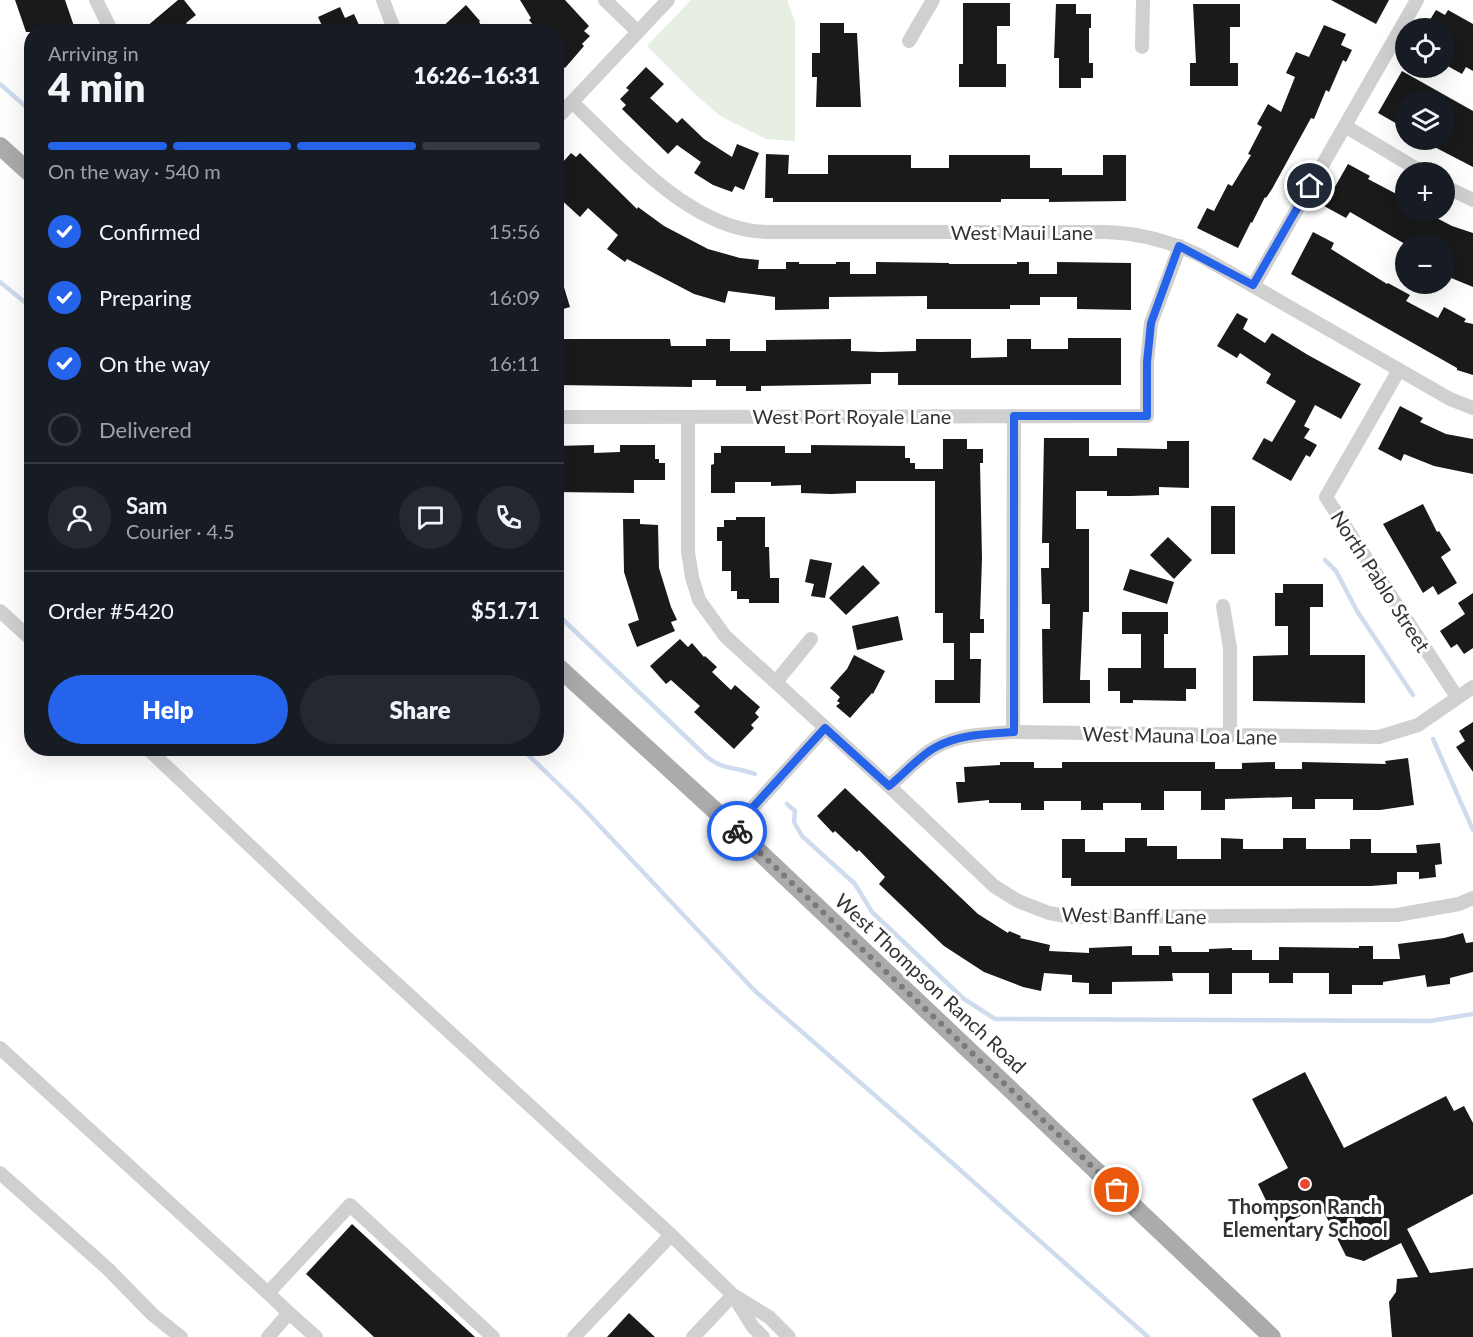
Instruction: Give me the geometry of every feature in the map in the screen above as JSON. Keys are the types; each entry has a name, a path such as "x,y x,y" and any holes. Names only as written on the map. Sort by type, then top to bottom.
{"main road":[{"path":"0,146 24,168"},
{"name":"West Thompson Ranch Road","path":"564,672 734,828 1272,1337"}],"street":[{"path":"96,0 108,24"},
{"path":"383,0 392,24"},
{"path":"605,0 638,32"},
{"path":"564,110 669,0"},
{"path":"909,41 933,0"},
{"path":"1142,47 1143,0"},
{"path":"1253,285 1417,0"},
{"name":"West Maui Lane","path":"572,102 663,189 712,218 747,230 775,232 1114,232 1145,236 1179,246 1253,285 1450,399 1473,408"},
{"path":"1344,126 1405,162"},
{"path":"1455,191 1473,200"},
{"name":"West Port Royale Lane","path":"564,417 1147,416 1147,362 1151,323 1179,246"},
{"name":"North Pablo Street","path":"1399,370 1326,497 1457,697"},
{"path":"1014,416 1014,732"},
{"name":"West Banff Lane","path":"688,417 688,552 699,600 725,636 994,886 1018,901 1049,913 1071,917 1397,915 1459,904 1473,898"},
{"path":"1223,606 1230,648 1230,735"},
{"path":"0,610 24,632"},
{"path":"776,682 811,639"},
{"name":"West Mauna Loa Lane","path":"889,786 934,748 951,740 970,736 1014,732 1379,737 1418,724 1473,687"},
{"path":"734,828 825,728"},
{"path":"155,756 348,939 671,1235 733,1295 769,1317 789,1337"},
{"path":"0,1048 316,1337"},
{"path":"0,1173 108,1269 153,1315 181,1337"},
{"path":"268,1293 350,1205 493,1337"},
{"path":"574,1337 671,1235"},
{"path":"693,1337 733,1295"},
{"path":"733,1295 753,1327 763,1337"},
{"path":"268,1337 289,1313"}],"shaded area":[{"path":"691,0 787,0 795,21 795,141 766,139 720,116 647,46"}],"building":[{"path":"15,0 65,0 73,24 24,24 24,26"},
{"path":"178,0 184,0 196,15 187,24 150,24"},
{"path":"520,0 565,0 589,26 584,31 590,36 565,68 564,24 532,24 529,20 531,18"},
{"path":"1331,0 1389,0 1376,24"},
{"path":"963,3 1010,3 1010,26 997,26 997,64 1006,64 1006,87 959,87 959,64 963,64"},
{"path":"1056,4 1076,4 1076,14 1091,14 1089,63 1093,63 1093,78 1081,78 1081,88 1059,88 1059,58 1054,58"},
{"path":"1193,4 1240,4 1240,27 1230,27 1230,63 1238,63 1238,86 1190,86 1190,63 1196,63"},
{"path":"466,5 480,24 446,24"},
{"path":"340,7 345,18 354,14 359,24 321,24 318,17"},
{"path":"1436,10 1445,15 1448,10 1473,24 1473,71 1466,67 1462,74 1455,70 1455,18 1431,18"},
{"path":"820,23 844,23 844,33 857,33 861,107 816,107 817,77 812,77 812,53 820,53"},
{"path":"1324,25 1346,34 1341,45 1352,50 1346,62 1343,60 1329,92 1326,90 1314,119 1311,118 1238,248 1197,228 1207,208 1214,211 1228,184 1232,186 1251,155 1248,154 1262,127 1257,124 1268,104 1281,112 1295,77 1286,73 1296,52 1309,57"},
{"path":"646,67 664,84 650,98 677,123 682,118 704,139 732,157 737,144 759,153 744,190 735,186 732,192 713,185 694,173 701,162 677,145 668,154 622,109 626,105 620,99 629,90 626,88"},
{"path":"1398,78 1414,78 1436,90 1395,90 1395,123 1378,113"},
{"path":"1455,101 1473,111 1473,167 1440,150 1455,150"},
{"path":"571,153 576,157 580,153 637,209 638,207 664,226 708,249 740,258 759,260 758,269 786,269 786,262 836,264 836,262 850,262 850,274 876,274 876,262 1017,264 1017,262 1029,262 1029,274 1057,274 1057,262 1131,263 1131,310 1077,309 1077,297 1040,297 1040,305 1010,305 1010,309 927,309 927,296 829,297 829,309 775,310 775,297 728,291 725,303 694,294 627,259 625,262 607,249 618,235 588,208 580,217 564,202 564,161"},
{"path":"766,154 789,155 788,174 828,174 828,155 911,155 911,168 949,168 949,155 1030,155 1030,168 1062,168 1062,175 1103,175 1103,155 1126,155 1126,201 1049,202 1049,199 1001,199 1001,202 773,202 773,198 765,198"},
{"path":"1348,164 1370,176 1368,179 1395,193 1395,222 1444,222 1473,233 1473,287 1455,280 1455,234 1395,234 1395,238 1350,212 1346,218 1324,206"},
{"path":"1313,232 1334,243 1331,249 1395,287 1395,294 1410,295 1406,301 1438,318 1444,307 1466,319 1464,322 1473,324 1473,375 1457,370 1291,274"},
{"path":"564,287 570,307 564,309"},
{"path":"1237,313 1248,319 1243,329 1265,343 1272,333 1361,384 1341,419 1315,405 1304,426 1310,429 1304,438 1317,445 1310,457 1306,455 1291,481 1252,459 1264,438 1272,442 1296,401 1266,383 1271,374 1240,353 1237,358 1217,346"},
{"path":"1068,338 1121,338 1121,385 898,385 898,373 871,373 871,384 761,386 761,391 746,391 746,386 716,386 716,380 692,380 692,387 564,385 564,339 670,339 671,346 706,346 706,339 730,339 730,351 766,351 766,340 851,339 851,351 881,352 916,351 916,339 971,339 971,358 1007,357 1007,339 1031,339 1031,349 1068,349"},
{"path":"1400,406 1423,418 1420,422 1446,434 1473,439 1473,474 1434,466 1404,454 1401,461 1378,449"},
{"path":"1044,438 1089,438 1089,456 1117,456 1117,448 1167,449 1167,441 1189,441 1189,488 1159,487 1159,495 1130,496 1107,496 1107,491 1076,491 1076,529 1089,529 1089,612 1083,612 1080,680 1090,680 1090,703 1043,703 1042,629 1050,629 1050,604 1042,604 1041,568 1049,568 1049,543 1042,543"},
{"path":"943,439 967,439 967,449 983,449 983,463 980,463 982,558 980,619 984,619 984,633 970,633 970,659 981,659 980,703 935,703 935,680 954,680 954,643 943,643 943,613 935,613 935,481 856,481 856,493 831,494 801,493 801,485 771,486 771,482 735,482 735,493 711,493 711,465 714,464 714,453 721,453 721,446 785,446 785,453 811,453 811,445 905,446 905,458 910,458 910,463 915,463 915,469 943,469"},
{"path":"594,445 594,453 620,452 620,445 655,445 655,459 659,459 659,463 665,463 665,480 634,480 634,493 564,492 564,446"},
{"path":"1423,504 1437,532 1439,531 1451,550 1441,557 1457,583 1438,595 1433,586 1423,593 1383,524"},
{"path":"1211,506 1235,506 1235,554 1211,554"},
{"path":"736,517 765,517 765,547 769,547 770,578 779,578 779,603 749,603 749,599 737,599 737,591 731,591 731,571 722,571 722,541 717,541 717,527 724,527 724,520 736,520"},
{"path":"623,519 640,519 640,524 658,525 659,568 677,620 671,622 675,631 637,647 628,624 639,620 624,572"},
{"path":"1168,537 1192,560 1174,579 1150,555"},
{"path":"810,559 832,563 825,598 811,596 814,584 805,582"},
{"path":"863,565 880,583 846,615 829,598"},
{"path":"1130,569 1174,582 1167,604 1123,590"},
{"path":"1283,584 1323,584 1323,607 1310,607 1310,655 1365,655 1365,703 1253,701 1253,656 1288,655 1288,626 1275,626 1275,593 1283,593"},
{"path":"1473,593 1473,648 1464,654 1457,644 1451,648 1440,631 1465,614 1458,603"},
{"path":"1122,612 1168,612 1168,634 1164,634 1164,668 1196,668 1196,689 1186,689 1186,701 1133,700 1133,703 1120,703 1120,691 1108,691 1108,668 1141,668 1141,634 1122,634"},
{"path":"898,616 903,640 857,650 852,626"},
{"path":"680,639 688,647 692,643 717,667 712,672 731,690 735,685 760,707 755,713 759,717 751,725 754,728 734,749 694,712 700,706 671,680 666,684 650,666"},
{"path":"854,655 885,671 873,694 850,718 836,706 840,703 837,701 840,697 830,688 847,669"},
{"path":"1473,722 1473,772 1456,747 1465,741 1459,731"},
{"path":"1408,758 1414,805 1380,810 1353,810 1353,799 1315,799 1315,809 1292,809 1292,797 1225,799 1225,810 1201,810 1201,791 1164,791 1164,810 1141,810 1141,803 1103,803 1103,810 1081,810 1081,801 1044,801 1044,810 1021,810 1021,803 989,803 989,800 958,803 956,782 965,782 964,767 1000,765 1000,762 1034,762 1034,768 1062,768 1062,762 1215,762 1215,769 1242,769 1242,763 1275,762 1275,769 1302,769 1302,762 1386,764 1385,761"},
{"path":"845,788 978,914 1008,933 1009,931 1021,936 1020,938 1050,945 1049,951 1089,953 1089,948 1132,946 1132,955 1159,955 1159,946 1171,946 1172,952 1209,952 1209,949 1232,948 1232,950 1252,950 1252,960 1279,960 1279,947 1359,948 1359,946 1373,946 1373,959 1400,959 1398,944 1463,933 1466,943 1473,942 1473,972 1450,978 1450,984 1427,987 1425,975 1383,982 1383,985 1352,985 1352,994 1329,994 1329,973 1293,973 1293,983 1269,983 1269,973 1232,973 1232,994 1209,994 1209,973 1172,973 1173,981 1112,982 1112,994 1089,994 1089,983 1072,982 1072,975 1044,973 1041,991 1023,987 984,972 944,946 879,884 885,877 859,850 857,852 835,831 833,833 817,816"},
{"path":"1125,838 1147,838 1147,846 1177,846 1177,859 1221,859 1221,838 1243,839 1243,849 1283,849 1283,838 1306,838 1306,849 1350,849 1350,839 1371,839 1371,853 1417,853 1416,845 1440,843 1442,864 1435,865 1436,877 1419,879 1419,872 1397,872 1397,884 1371,886 1071,886 1071,878 1062,878 1062,839 1085,839 1085,852 1125,852"},
{"path":"1305,1072 1344,1148 1446,1096 1454,1111 1464,1106 1473,1123 1473,1194 1407,1229 1430,1273 1473,1268 1473,1337 1392,1337 1389,1302 1396,1292 1397,1279 1418,1277 1401,1243 1364,1261 1346,1256 1321,1206 1286,1223 1283,1217 1276,1221 1258,1184 1288,1168 1252,1099"},
{"path":"352,1224 475,1337 374,1337 306,1274"},
{"path":"629,1313 655,1337 607,1337"}],"waterway":[{"path":"0,84 24,105"},
{"path":"0,282 24,302"},
{"path":"1325,560 1336,571 1357,611 1413,695"},
{"path":"564,621 707,757 724,766 755,774"},
{"path":"1433,739 1473,830"},
{"path":"529,756 580,805 755,991 1148,1337"},
{"path":"787,804 795,811 794,822 802,836 855,884 872,912 964,999 995,1019 1430,1021 1473,1014"}],"way so far":[{"path":"737,831 1117,1190"}],"place":[{"name":"Thompson Ranch Elementary School","path":"1305,1184"}],"route":[{"path":"737,831 734,828 825,728 889,786 934,748 951,740 1014,732 1014,416 1147,416 1147,362 1151,323 1179,246 1253,285 1310,186"}]}
